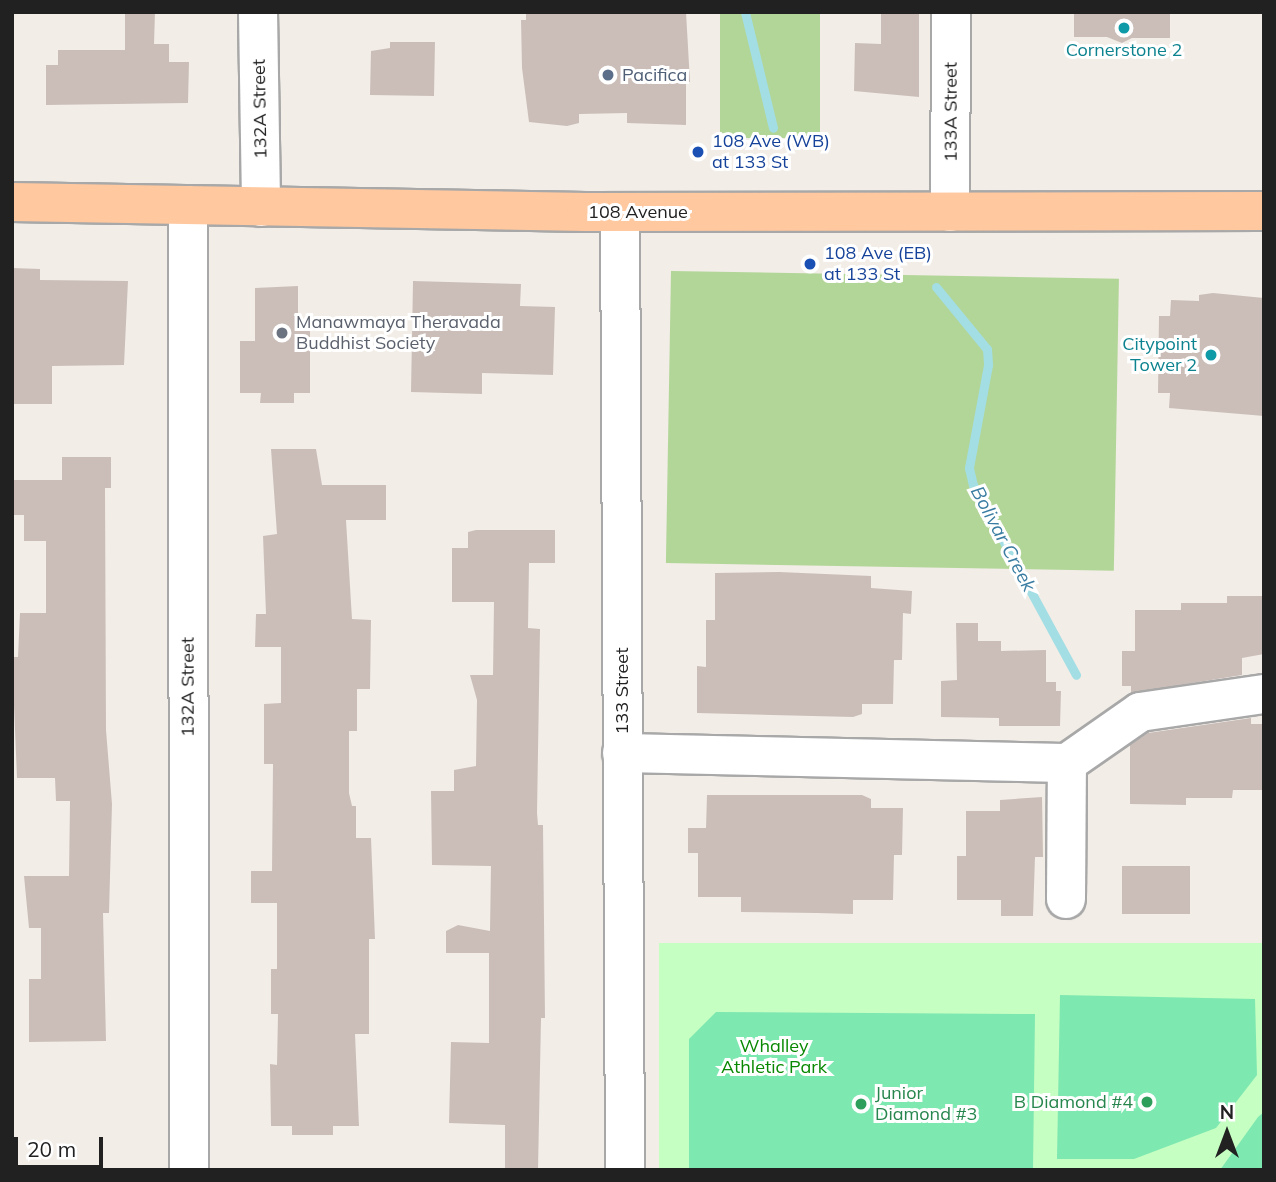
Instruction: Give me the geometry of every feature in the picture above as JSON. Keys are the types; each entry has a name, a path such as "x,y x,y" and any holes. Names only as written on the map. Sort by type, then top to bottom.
{"main road":[{"name":"108 Avenue","path":"12,202 620,212 1264,211"}],"street":[{"name":"132A Street","path":"258,12 261,207"},
{"name":"133A Street","path":"950,212 951,12"},
{"name":"132A Street","path":"188,205 189,1170"},
{"name":"133 Street","path":"620,212 625,1170"},
{"path":"622,753 1067,763 1140,712 1264,694"},
{"path":"1066,899 1067,763"}],"green space":[{"path":"720,12 820,12 820,138 720,138"},
{"path":"671,271 1119,279 1114,571 666,563"},
{"name":"Whalley Athletic Park","path":"659,943 1264,943 1264,1170 659,1170"},
{"name":"B Diamond #4","path":"1060,995 1255,999 1257,1075 1216,1128 1134,1159 1057,1159"},
{"name":"Junior Diamond #3","path":"716,1012 1035,1014 1033,1170 689,1170 689,1039"},
{"path":"1264,1112 1264,1170 1220,1170 1258,1117"}],"building":[{"path":"125,12 155,12 154,44 169,44 169,62 189,62 188,103 46,105 46,65 58,65 58,50 125,50"},
{"name":"Pacifica","path":"526,12 686,12 690,82 686,82 686,125 627,123 627,113 579,114 579,123 567,126 529,122 522,68 521,20 526,20"},
{"path":"881,12 919,12 919,97 854,91 855,43 881,44"},
{"name":"Cornerstone 2","path":"1074,12 1170,12 1170,38 1132,38 1122,43 1107,37 1074,37"},
{"path":"390,42 435,42 434,96 370,95 371,51 390,48"},
{"path":"12,268 40,269 40,280 128,281 124,365 52,366 52,404 12,404"},
{"path":"413,281 521,284 520,306 555,307 553,375 482,373 482,394 411,392"},
{"name":"Manawmaya Theravada Buddhist Society","path":"298,286 298,325 310,325 310,393 294,393 294,403 260,403 261,393 240,393 240,341 255,341 255,288"},
{"name":"Citypoint Tower 2","path":"1213,293 1264,298 1264,416 1169,408 1170,393 1158,393 1159,316 1170,316 1171,300 1199,301 1199,295"},
{"path":"271,449 316,449 322,485 386,485 386,520 346,520 352,619 371,620 370,689 357,689 357,731 349,731 349,793 352,806 356,806 356,838 371,838 375,939 369,939 369,1034 355,1034 359,1126 333,1126 333,1135 292,1135 292,1126 271,1126 270,1064 277,1065 278,1014 271,1014 271,969 277,969 277,903 251,903 251,871 272,871 273,764 264,764 264,704 281,703 281,647 255,647 256,614 266,614 263,536 277,534"},
{"path":"62,457 111,457 111,488 105,488 106,730 112,804 109,913 103,913 106,1041 29,1042 29,979 41,979 41,928 29,928 24,876 69,876 70,801 56,801 55,778 17,778 12,657 18,657 20,613 46,613 46,541 24,541 24,515 12,515 12,480 62,480"},
{"path":"555,530 555,563 529,563 528,628 540,629 537,813 538,825 543,825 545,1018 541,1018 538,1170 505,1170 505,1125 449,1123 451,1042 489,1043 489,953 446,953 446,931 458,925 490,931 491,866 432,865 431,791 454,791 454,770 476,766 477,700 470,675 493,675 494,602 452,602 452,548 468,548 468,532"},
{"path":"779,572 871,576 871,588 912,591 911,614 903,613 902,660 894,660 893,704 862,704 862,714 853,717 697,713 697,666 706,667 706,620 715,620 715,573"},
{"path":"1227,596 1264,596 1264,654 1242,658 1242,675 1131,693 1131,686 1122,686 1122,651 1135,651 1135,610 1181,610 1181,603 1227,603"},
{"path":"956,623 978,623 978,641 1001,641 1001,651 1046,650 1046,682 1056,682 1056,691 1061,691 1060,726 999,726 999,718 941,717 941,681 957,680"},
{"path":"1251,718 1251,724 1264,724 1264,790 1233,790 1232,798 1186,798 1186,805 1130,804 1130,745 1148,733"},
{"path":"707,795 862,795 871,799 871,808 903,808 902,855 894,855 893,900 853,900 853,914 741,912 741,897 698,897 698,853 688,853 688,828 706,828"},
{"path":"1042,797 1043,857 1035,857 1033,916 1001,916 1001,900 957,900 957,856 966,856 966,811 1000,811 1000,800"},
{"path":"1122,866 1190,866 1190,914 1122,914"}],"waterway":[{"name":"Bolivar Creek","path":"745,12 773,128"},
{"name":"Bolivar Creek","path":"936,287 987,349 988,365 969,468 973,485 1076,675"}],"place":[{"name":"Cornerstone 2","path":"1124,28"},
{"name":"Pacifica","path":"608,75"},
{"name":"108 Ave (WB) at 133 St","path":"698,152"},
{"name":"108 Ave (EB) at 133 St","path":"810,264"},
{"name":"Manawmaya Theravada Buddhist Society","path":"282,333"},
{"name":"Citypoint Tower 2","path":"1211,355"},
{"name":"B Diamond #4","path":"1147,1102"},
{"name":"Junior Diamond #3","path":"861,1104"}]}
